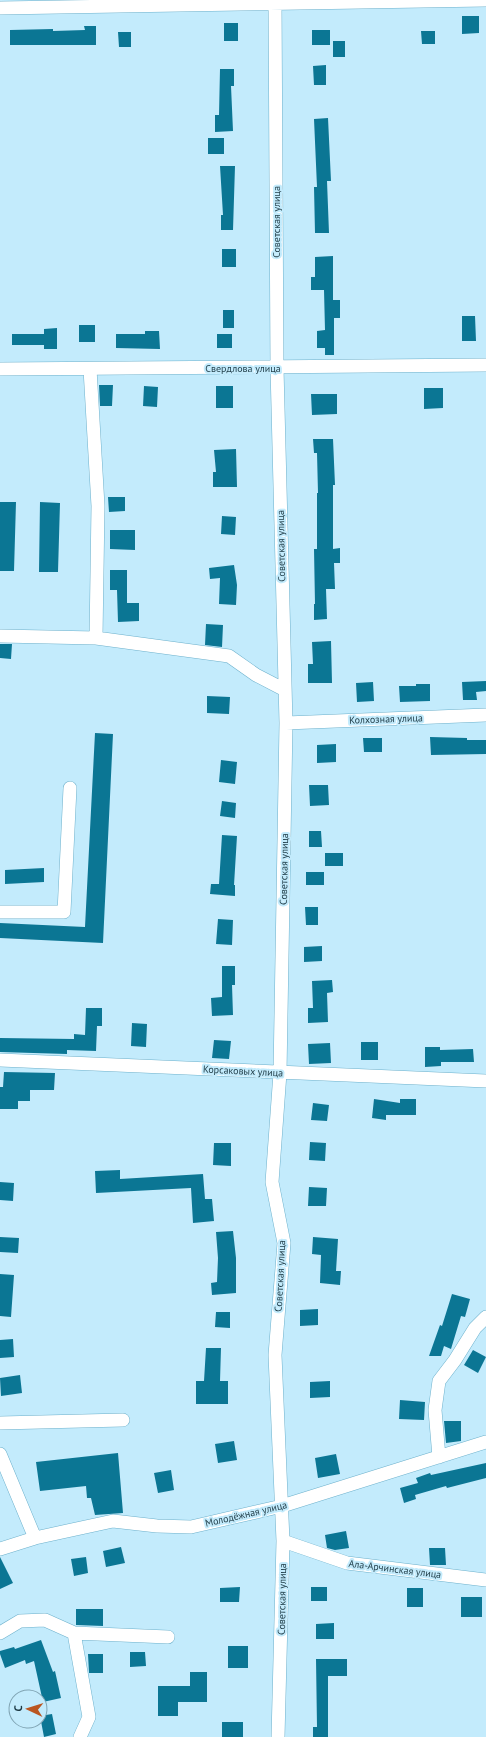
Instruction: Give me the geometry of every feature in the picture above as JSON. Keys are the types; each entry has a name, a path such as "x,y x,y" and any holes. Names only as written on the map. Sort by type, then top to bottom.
{"street":[{"path":"0,8 275,2 486,0"},
{"name":"Советская улица","path":"275,2 277,368 286,723 280,1073 272,1182 284,1243 275,1355 283,1542 278,1737"},
{"name":"Свердлова улица","path":"0,369 277,368 486,365"},
{"path":"90,368 98,506 96,638"},
{"path":"0,636 96,638 228,656 256,675 285,690"},
{"name":"Колхозная улица","path":"286,723 486,716"},
{"path":"0,912 64,912 70,788"},
{"name":"Корсаковых улица","path":"0,1060 486,1081"},
{"path":"438,1457 436,1410 439,1381 455,1360 475,1328 486,1317"},
{"path":"0,1423 123,1420"},
{"name":"Молодёжная улица","path":"0,1549 35,1538 113,1521 157,1526 191,1527 282,1506 486,1442"},
{"path":"0,1454 35,1538"},
{"name":"Ала-Арчинская улица","path":"283,1542 347,1564 486,1580"},
{"path":"0,1633 20,1621 45,1620 74,1633 168,1637"},
{"path":"74,1633 89,1717 80,1737"}],"building":[{"path":"462,16 479,16 479,33 462,34"},
{"path":"224,23 238,23 238,41 224,41"},
{"path":"84,26 96,26 96,45 10,45 10,30 85,30"},
{"path":"312,30 330,30 330,45 312,45"},
{"path":"421,31 435,31 435,44 422,44"},
{"path":"118,32 131,32 131,47 119,47"},
{"path":"333,41 345,41 345,57 333,57"},
{"path":"326,65 326,85 314,85 313,66"},
{"path":"220,69 234,69 234,86 231,86 233,131 215,132 215,115 219,115"},
{"path":"328,118 331,181 327,181 329,233 315,233 314,187 317,187 314,119"},
{"path":"208,138 224,138 224,154 208,154"},
{"path":"220,166 235,166 233,230 221,230 221,215 223,215"},
{"path":"222,249 236,249 236,267 222,267"},
{"path":"333,256 333,300 340,300 340,318 334,318 334,355 325,355 325,348 317,348 317,331 325,330 324,290 311,290 311,277 315,277 315,257"},
{"path":"223,310 234,310 234,328 223,328"},
{"path":"462,316 475,316 476,341 462,341"},
{"path":"79,325 95,325 95,342 79,342"},
{"path":"57,328 57,349 44,349 44,345 12,345 12,334 44,334 44,329"},
{"path":"145,331 159,331 160,349 116,348 116,334 145,334"},
{"path":"217,334 232,334 232,348 217,348"},
{"path":"99,385 113,385 112,406 100,406"},
{"path":"144,386 158,387 157,407 143,406"},
{"path":"216,386 233,386 233,408 216,408"},
{"path":"424,388 443,388 443,408 424,409"},
{"path":"311,394 337,394 337,414 312,415"},
{"path":"313,439 333,439 335,485 333,485 333,549 340,548 340,563 334,563 335,589 326,589 327,619 314,620 314,549 317,549 318,493 317,453 314,453"},
{"path":"236,449 237,487 213,487 213,472 216,472 214,450"},
{"path":"108,497 125,497 125,511 109,512"},
{"path":"0,502 16,502 14,571 0,571"},
{"path":"40,502 60,503 58,572 39,572"},
{"path":"222,516 236,517 235,535 221,534"},
{"path":"110,530 135,530 135,550 110,549"},
{"path":"234,565 237,585 236,605 219,604 220,578 210,579 209,568"},
{"path":"110,570 127,570 127,603 139,603 139,621 118,622 117,590 110,590"},
{"path":"206,624 223,625 222,647 205,645"},
{"path":"331,641 332,683 308,683 308,664 313,664 312,642"},
{"path":"0,644 12,644 11,659 0,658"},
{"path":"486,681 486,691 476,692 477,700 463,700 462,682"},
{"path":"373,682 374,701 357,702 356,683"},
{"path":"416,684 430,684 430,701 400,702 399,686 416,686"},
{"path":"207,696 230,697 229,714 207,713"},
{"path":"95,733 113,734 103,943 0,938 0,923 85,927"},
{"path":"430,737 486,740 486,754 431,755"},
{"path":"363,738 382,738 382,752 364,752"},
{"path":"336,744 336,762 317,763 317,745"},
{"path":"221,760 237,762 235,784 219,782"},
{"path":"309,785 328,785 329,805 310,806"},
{"path":"222,801 236,803 235,818 220,816"},
{"path":"309,831 321,831 322,847 309,847"},
{"path":"222,835 237,836 234,885 235,896 210,894 211,884 219,884"},
{"path":"325,853 343,853 343,866 325,866"},
{"path":"44,868 44,882 5,884 5,870"},
{"path":"306,872 324,872 324,885 306,885"},
{"path":"305,907 318,907 318,925 306,925"},
{"path":"218,919 233,920 232,945 216,944"},
{"path":"322,946 322,961 304,962 304,947"},
{"path":"222,966 235,966 235,985 232,985 233,1015 212,1016 211,998 222,997"},
{"path":"332,980 333,992 327,993 328,1022 308,1023 308,1008 313,1008 312,981"},
{"path":"86,1008 102,1008 102,1026 97,1026 96,1051 67,1050 67,1054 0,1052 0,1038 74,1039 74,1034 85,1035"},
{"path":"132,1023 147,1024 146,1047 131,1046"},
{"path":"214,1040 231,1041 229,1059 212,1058"},
{"path":"361,1042 378,1042 378,1060 361,1060"},
{"path":"330,1043 331,1063 309,1064 308,1044"},
{"path":"425,1047 440,1047 440,1050 473,1049 474,1062 441,1062 441,1066 425,1067"},
{"path":"4,1072 55,1073 54,1090 30,1090 30,1101 18,1101 18,1109 0,1109 0,1087 3,1087"},
{"path":"374,1099 400,1103 400,1099 416,1099 416,1115 386,1115 386,1120 372,1118"},
{"path":"313,1103 329,1105 327,1121 311,1120"},
{"path":"310,1142 326,1143 325,1161 309,1160"},
{"path":"214,1143 231,1143 231,1166 213,1165"},
{"path":"120,1170 120,1179 203,1174 205,1199 212,1199 214,1221 193,1223 191,1188 96,1193 95,1171"},
{"path":"0,1182 14,1183 13,1201 0,1200"},
{"path":"309,1187 327,1188 326,1206 308,1206"},
{"path":"233,1231 236,1258 236,1293 212,1295 211,1283 217,1282 218,1258 216,1232"},
{"path":"0,1237 19,1238 18,1253 0,1252"},
{"path":"313,1237 338,1239 336,1271 341,1271 340,1285 320,1283 321,1255 312,1254"},
{"path":"0,1274 14,1275 11,1317 0,1316"},
{"path":"452,1294 470,1299 465,1317 461,1316 451,1349 444,1346 441,1356 429,1356 440,1325 442,1326"},
{"path":"318,1309 318,1325 300,1326 300,1310"},
{"path":"216,1312 230,1312 230,1328 215,1327"},
{"path":"13,1339 14,1357 0,1358 0,1340"},
{"path":"206,1348 221,1348 220,1381 228,1381 228,1404 196,1404 196,1381 204,1381"},
{"path":"473,1350 486,1357 478,1373 464,1365"},
{"path":"20,1375 22,1393 1,1396 0,1378"},
{"path":"330,1381 330,1397 310,1398 310,1382"},
{"path":"400,1400 425,1402 424,1420 399,1419"},
{"path":"444,1421 461,1421 461,1441 446,1443"},
{"path":"234,1441 237,1460 218,1463 215,1444"},
{"path":"118,1453 123,1513 95,1515 91,1498 87,1498 86,1486 40,1491 36,1462"},
{"path":"336,1454 340,1474 318,1478 315,1458"},
{"path":"486,1463 486,1478 447,1488 446,1486 415,1495 416,1499 404,1503 400,1488 418,1483 416,1478 430,1473 431,1475"},
{"path":"171,1470 174,1490 158,1493 154,1473"},
{"path":"346,1531 349,1548 335,1550 327,1548 325,1535"},
{"path":"121,1547 125,1563 106,1567 103,1551"},
{"path":"429,1548 445,1548 446,1565 430,1565"},
{"path":"0,1557 13,1583 0,1589"},
{"path":"86,1557 88,1573 74,1576 71,1559"},
{"path":"240,1587 239,1602 220,1602 220,1588"},
{"path":"311,1587 327,1587 327,1601 311,1601"},
{"path":"407,1588 423,1588 423,1607 407,1607"},
{"path":"461,1597 482,1597 482,1617 461,1617"},
{"path":"76,1609 103,1609 103,1626 76,1625"},
{"path":"334,1623 334,1639 316,1639 316,1624"},
{"path":"41,1640 53,1672 55,1671 61,1698 48,1701 48,1689 40,1689 34,1661 26,1664 25,1660 5,1668 0,1651 14,1647 15,1649"},
{"path":"228,1646 248,1646 248,1668 228,1668"},
{"path":"130,1652 145,1652 146,1666 130,1667"},
{"path":"88,1654 103,1654 103,1673 89,1673"},
{"path":"316,1659 347,1659 347,1676 328,1676 328,1737 313,1737 313,1727 317,1727"},
{"path":"190,1672 207,1672 207,1702 178,1702 178,1716 158,1716 158,1686 190,1686"},
{"path":"52,1714 56,1734 44,1737 42,1729 48,1729 48,1715"},
{"path":"222,1722 243,1722 243,1737 222,1737"}]}
